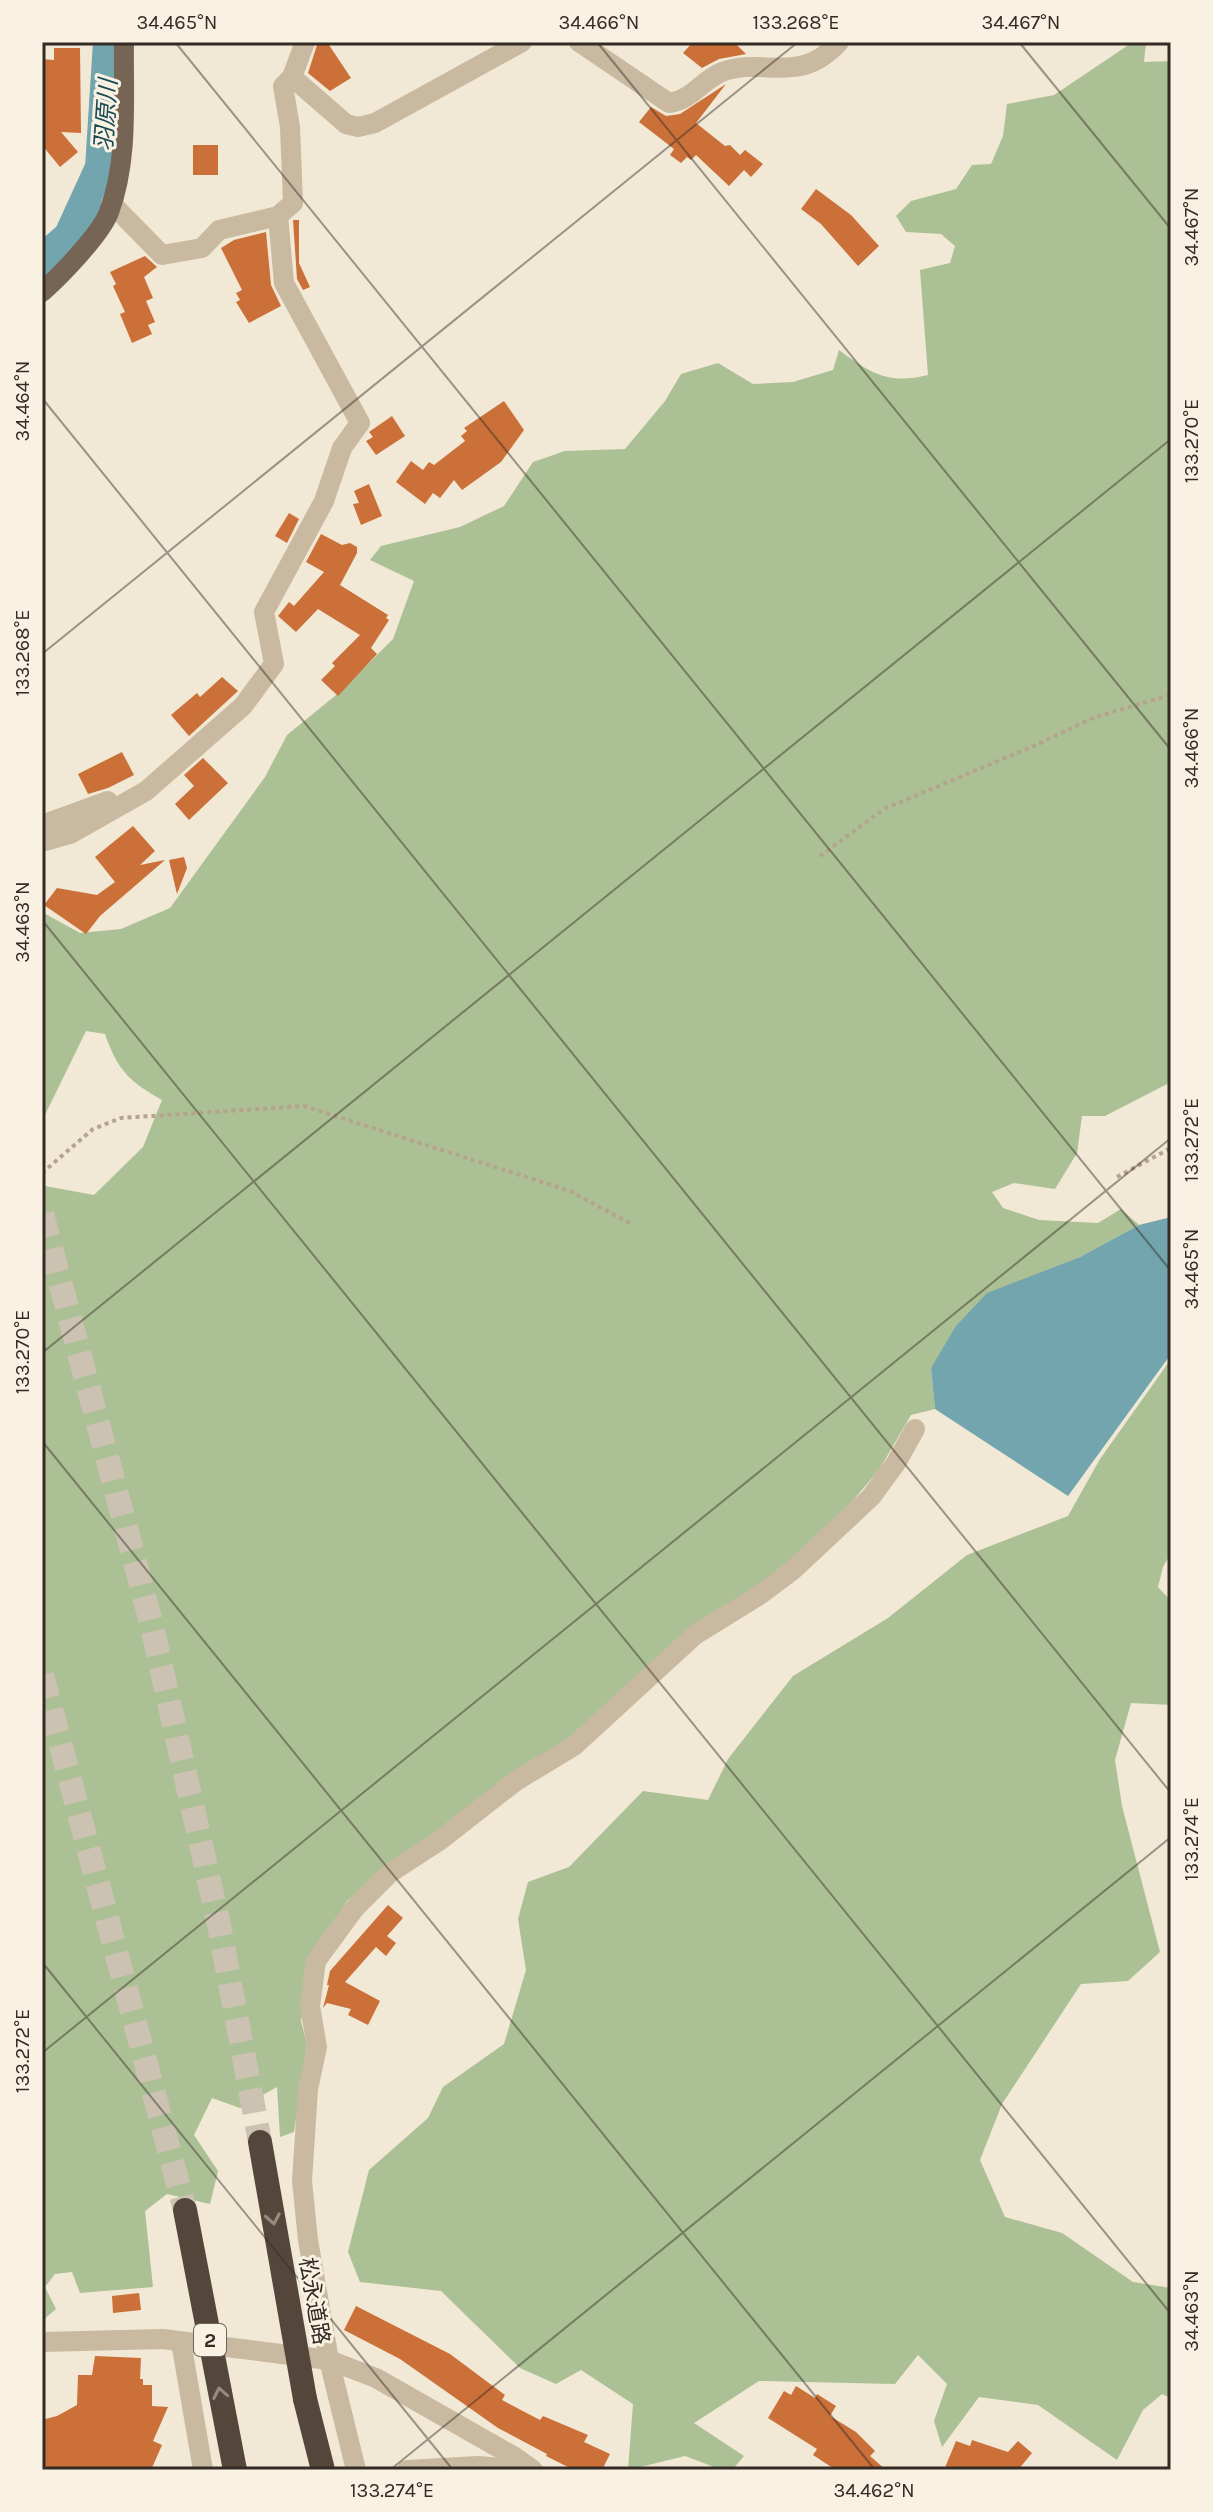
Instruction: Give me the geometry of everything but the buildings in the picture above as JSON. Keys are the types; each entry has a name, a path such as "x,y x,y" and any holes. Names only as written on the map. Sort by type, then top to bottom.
{"highway":[{"name":"松永道路","path":"260,2142 320,2470"},
{"name":"2","path":"185,2210 235,2470"}],"main road":[{"path":"42,292 65,271 108,216 121,166 124,42"}],"street":[{"path":"111,203 162,255 202,248 219,230 278,216 293,203 290,127 283,86 292,77 305,42"},
{"path":"292,77 346,124 358,127 375,123 522,42"},
{"path":"579,42 669,103 684,101 719,73 741,67 781,70 804,66 839,42"},
{"path":"42,825 104,808 146,791 243,706 274,664 264,612 324,501 342,448 360,423 284,283 278,216"},
{"path":"42,842 70,834 104,808"},
{"path":"356,2470 329,2360 308,2240 302,2181 308,2089 317,2047 310,2006 316,1961 354,1909 390,1873 439,1841 516,1781 574,1746 695,1635 793,1570 871,1497 896,1463 915,1429"},
{"path":"42,2342 163,2339 329,2360 376,2378 533,2470"},
{"path":"181,2342 203,2470"},
{"path":"407,2470 478,2466 526,2470"}],"path":[{"path":"820,856 884,809 1095,717 1171,695"},
{"path":"42,1173 93,1129 121,1118 304,1106 570,1191 631,1224"},
{"path":"1117,1177 1171,1148"}],"green space":[{"path":"1127,42 1146,42 1144,62 1171,61 1171,1082 1105,1116 1082,1116 1077,1153 1055,1189 1014,1183 992,1192 1003,1208 1039,1220 1098,1223 1121,1209 1139,1225 1078,1258 931,1368 935,1409 911,1415 879,1470 837,1519 789,1567 585,1729 347,1901 318,1946 308,1973 301,2021 307,2044 294,2132 280,2137 277,2087 240,2108 212,2098 194,2135 218,2171 210,2204 167,2194 145,2211 153,2287 80,2293 72,2272 55,2274 45,2287 56,2309 42,2321 42,1188 94,1195 143,1147 162,1100 126,1074 105,1034 86,1031 42,1121 42,912 80,933 121,929 170,908 265,777 287,735 341,691 393,639 414,581 370,560 381,546 460,527 504,506 533,462 565,451 625,449 665,401 681,374 718,363 753,384 793,382 833,370 839,350 870,371 890,378 928,375 920,270 950,263 955,246 941,234 906,232 896,216 911,201 956,189 972,165 991,164 1003,136 1007,104 1054,95 1127,46"},
{"path":"1171,1359 1171,1553 1163,1567 1158,1587 1171,1601 1171,1705 1131,1703 1115,1760 1122,1806 1160,1952 1128,1981 1081,1984 1002,2104 980,2160 1005,2217 1062,2233 1133,2282 1171,2288 1171,2398 1162,2394 1143,2410 1117,2460 1038,2405 979,2397 942,2447 934,2421 947,2384 918,2355 895,2384 759,2381 694,2423 744,2456 732,2470 722,2470 685,2456 628,2470 633,2404 581,2370 556,2384 520,2368 441,2291 360,2282 348,2252 369,2170 428,2118 443,2087 504,2044 526,1970 518,1919 528,1882 569,1867 643,1791 708,1800 728,1759 793,1676 888,1618 967,1555 1068,1516 1100,1459"}],"water":[{"path":"1171,1217 1171,1354 1068,1496 935,1409 931,1368 956,1326 987,1293 1078,1258 1139,1225"}],"waterway":[{"name":"羽原川","path":"42,263 71,238 103,168 111,42"}],"tunnel":[{"path":"42,1214 151,1622 219,1925 260,2142"},
{"path":"42,1675 185,2210"}]}
